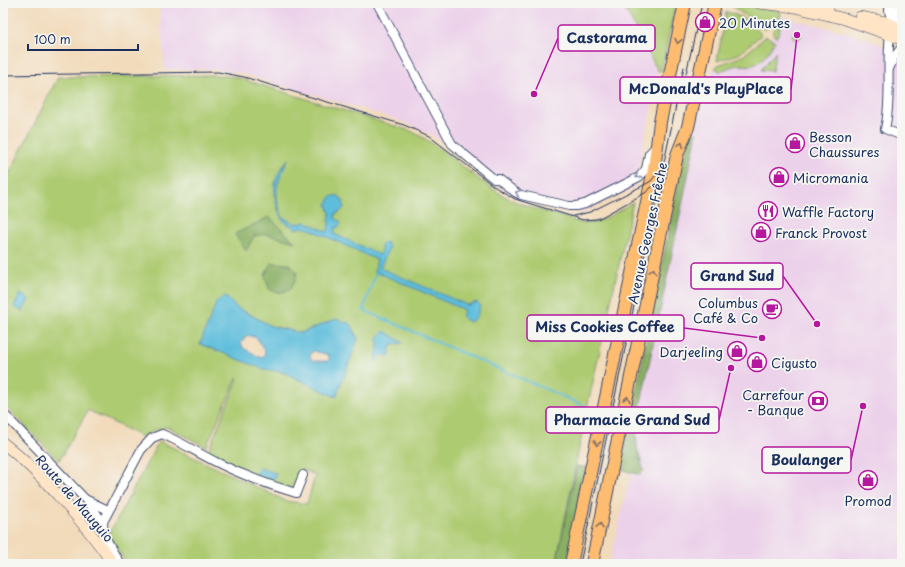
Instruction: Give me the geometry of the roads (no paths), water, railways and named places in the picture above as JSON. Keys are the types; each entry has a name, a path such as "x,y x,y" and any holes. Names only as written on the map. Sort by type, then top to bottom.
{"main road":[{"name":"Avenue Georges Frêche","path":"571,564 658,144 660,122 685,3"},
{"name":"Avenue Georges Frêche","path":"592,564 677,154 688,127 715,3"},
{"path":"759,3 795,7 811,12 895,29"},
{"path":"809,3 895,29 902,39"},
{"name":"Route de Mauguio","path":"3,437 15,453"},
{"name":"Route de Mauguio","path":"3,443 15,453 78,519 113,564"}],"street":[{"path":"377,3 452,144 494,179 498,180 514,192 569,206 585,204 639,177 646,170 649,154 658,144"},
{"path":"891,3 890,10 895,29"},
{"path":"902,3 887,56 888,70 885,129 902,136"},
{"path":"888,70 894,57 902,47"},
{"path":"3,413 85,499 103,522"},
{"path":"120,564 104,536 103,522 141,450 152,438 162,434 182,442 216,462 272,486 296,493 303,475"},
{"path":"85,499 108,510"}],"water":[{"path":"288,159 277,188 278,201 283,218 296,224 306,222 328,232 330,213 327,205 331,198 334,196 339,196 343,201 344,208 340,212 336,213 335,218 341,222 339,227 335,228 334,234 380,255 382,243 387,242 389,248 380,268 467,305 477,302 480,305 476,317 469,322 464,319 462,315 464,312 462,309 374,272 377,260 312,230 302,227 296,229 282,220 276,203 274,188 278,175"},
{"path":"20,294 29,299 23,311 14,307"},
{"path":"225,296 236,307 271,326 301,333 336,319 351,324 358,339 336,397 283,372 263,369 200,344 217,301","holes":["247,335 257,338 265,352 263,358 244,349 241,343","314,351 329,355 329,361 314,361 310,357 311,353"]},
{"path":"384,331 403,343 392,344 390,348 390,356 382,355 375,362 378,350 378,338"},
{"path":"259,468 276,473 274,480 256,475"}],"waterway":[{"path":"376,273 363,310 587,407"}],"tram line":[{"path":"686,74 702,3"},
{"path":"580,564 684,67"},
{"path":"3,75 218,72 244,77 404,125 429,136 495,187 515,199 583,220 598,219 645,193 660,180 668,166"},
{"path":"573,216 590,212 644,185 651,181 661,169"}],"place":[{"name":"20 Minutes","path":"705,22"},
{"name":"McDonald's PlayPlace","path":"797,35"},
{"name":"Castorama","path":"534,94"},
{"name":"Besson Chaussures","path":"795,143"},
{"name":"Micromania","path":"779,177"},
{"name":"Waffle Factory","path":"768,211"},
{"name":"Franck Provost","path":"761,232"},
{"name":"Columbus Café & Co","path":"772,309"},
{"name":"Grand Sud","path":"817,324"},
{"name":"Miss Cookies Coffee","path":"762,338"},
{"name":"Darjeeling","path":"737,351"},
{"name":"Cigusto","path":"757,362"},
{"name":"Pharmacie Grand Sud","path":"731,368"},
{"name":"Carrefour - Banque","path":"818,401"},
{"name":"Boulanger","path":"863,406"},
{"name":"Promod","path":"868,480"}]}
